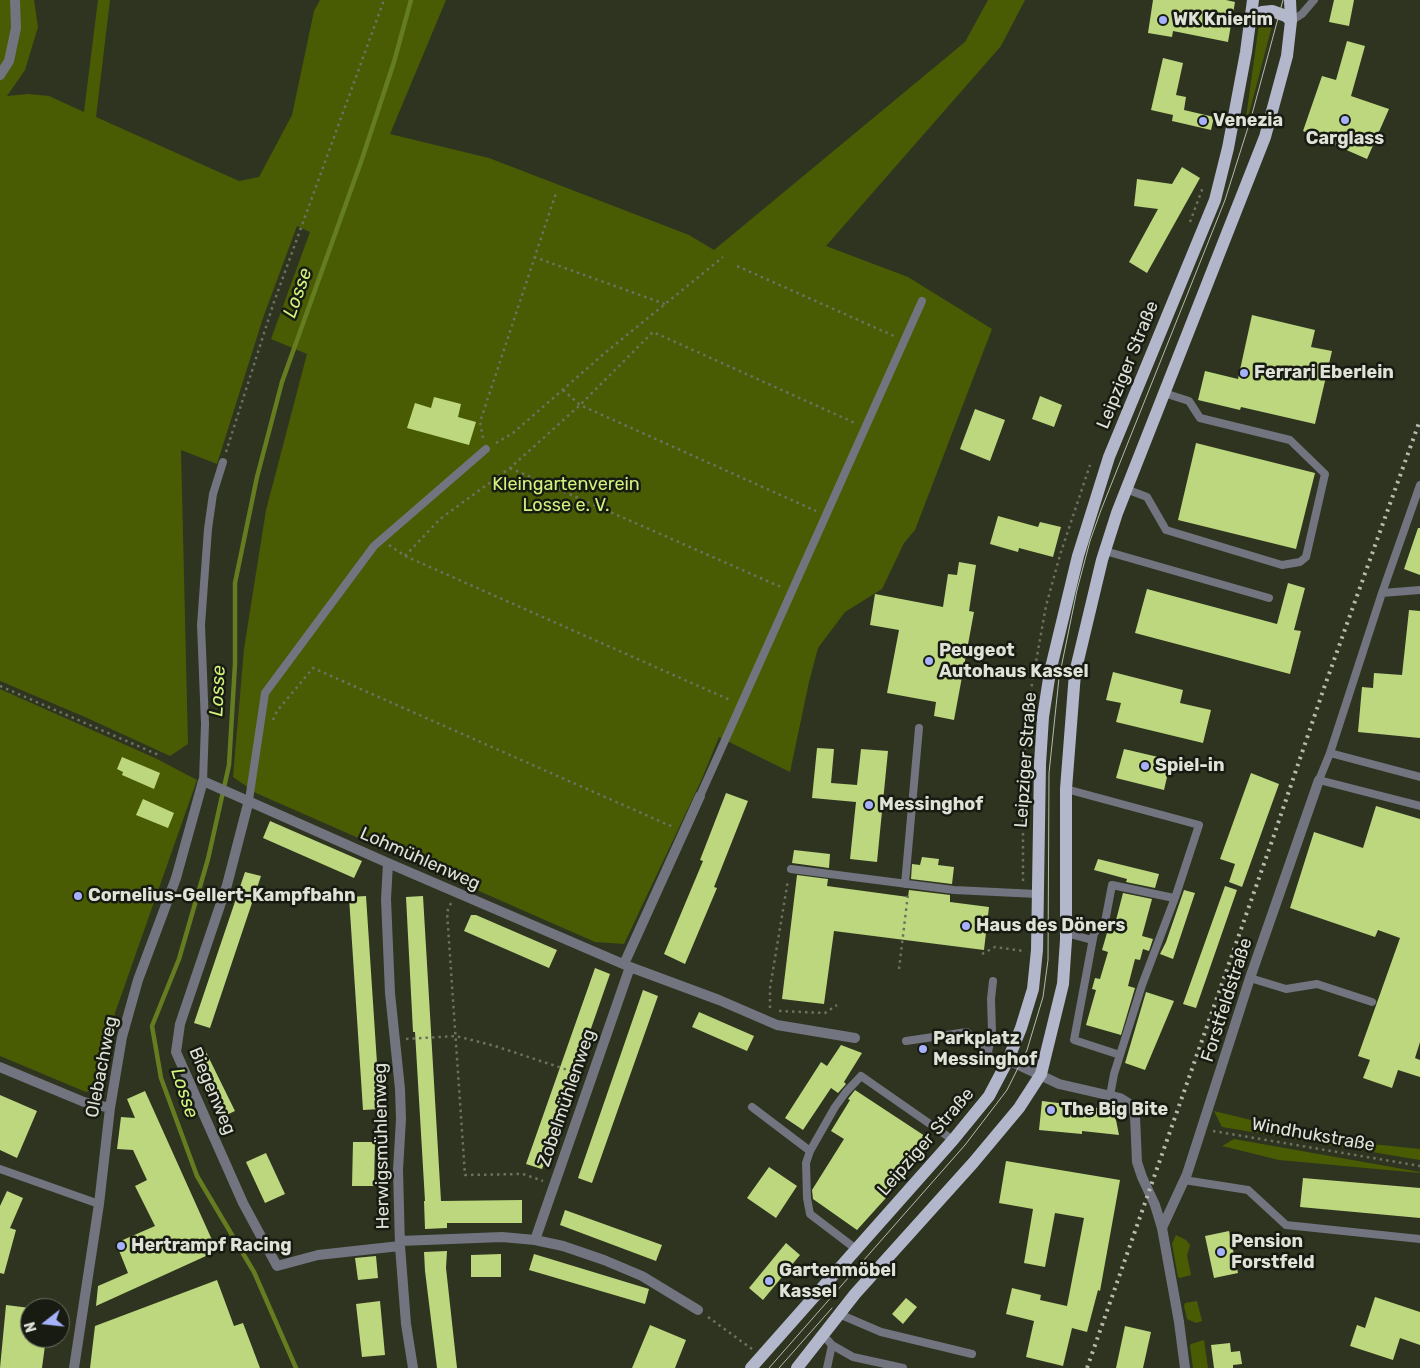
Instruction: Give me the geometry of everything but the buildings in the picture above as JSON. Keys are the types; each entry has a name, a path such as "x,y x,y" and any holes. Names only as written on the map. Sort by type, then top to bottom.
{"main road":[{"name":"Leipziger Straße","path":"751,1368 953,1140 989,1096 1006,1064 1021,1028 1033,989 1037,950 1040,764 1043,718 1050,672 1078,556 1109,457 1215,200 1228,148 1252,17 1253,0"},
{"path":"797,1368 855,1294 979,1156 1019,1108 1041,1074 1063,984 1066,933 1066,789 1075,673 1105,551 1126,489 1265,137 1287,56 1291,21 1290,0"},
{"path":"1252,17 1262,12 1272,11 1286,16 1291,21"}],"street":[{"path":"0,75 10,61 15,37 15,0"},
{"name":"Forstfeldstraße","path":"1162,1228 1184,1180 1202,1129 1250,978 1320,780"},
{"name":"Lohmühlenweg","path":"207,783 627,965 719,1000 777,1025 855,1038"},
{"name":"Olebachweg","path":"74,1368 99,1204 110,1108 122,1037 138,980 176,878 207,783"},
{"path":"627,965 700,796"},
{"name":"Biegenweg","path":"244,798 227,885 180,1024 176,1052 243,1203 277,1266 318,1254 400,1244"},
{"name":"Herwigsmühlenweg","path":"388,863 386,899 390,993 400,1096 398,1170 400,1244 406,1324 412,1368"},
{"name":"Zobelmühlenweg","path":"535,1240 591,1078 627,965"},
{"path":"1006,1064 1041,1074 1059,1084 1072,1088 1120,1098 1133,1109 1137,1162 1155,1205 1162,1228 1179,1322 1185,1368"},
{"path":"0,1067 84,1102 110,1108"},
{"path":"400,1244 502,1237 535,1240 580,1252 642,1276 698,1310"}],"lane":[{"path":"1291,21 1302,14 1314,0"},
{"path":"700,796 922,301"},
{"path":"1126,489 1148,497 1166,530 1282,565 1300,562 1306,557 1325,474 1290,440 1200,418 1189,401 1164,393"},
{"path":"244,798 265,693 381,540 486,449"},
{"path":"207,783 201,625 208,529 213,494 223,462"},
{"path":"1420,485 1320,780 1420,806"},
{"path":"1105,551 1269,598"},
{"path":"1382,593 1420,590"},
{"path":"907,885 919,728"},
{"path":"1330,753 1420,777"},
{"path":"1066,789 1199,825 1142,985 1114,1074 1110,1096"},
{"path":"791,869 954,890 1037,894"},
{"path":"1120,1055 1074,1040 1094,933 1105,922 1112,885 1174,898"},
{"path":"1066,933 1092,940"},
{"path":"1250,978 1286,989 1317,984 1372,1002"},
{"path":"988,1052 992,1032 991,999 993,981"},
{"path":"906,1041 967,1032 988,1052 1006,1064"},
{"path":"856,1249 810,1214 806,1198 806,1163 810,1151 834,1108 860,1076 953,1140"},
{"path":"752,1107 810,1151"},
{"path":"0,1169 99,1204"},
{"path":"1184,1180 1248,1190 1286,1225 1420,1240"},
{"path":"839,1314 880,1332 972,1354"},
{"path":"823,1335 832,1345 853,1357 903,1368"},
{"path":"827,1368 832,1345"}],"path":[{"path":"223,462 274,302 384,0"},
{"path":"556,193 480,422 486,449 513,433 664,304 723,257"},
{"path":"534,257 664,304"},
{"path":"737,266 904,340"},
{"path":"404,556 440,519 510,468 580,405 653,332 866,428"},
{"path":"562,390 580,405 826,516"},
{"path":"510,468 792,592"},
{"path":"381,540 404,556 740,705"},
{"path":"270,727 277,711 313,668 684,832"},
{"path":"0,686 161,756"},
{"path":"791,869 770,988 770,1009 825,1013 837,1005"},
{"path":"898,969 907,885"},
{"path":"456,892 448,912 465,1175 523,1174 554,1185"},
{"path":"982,954 995,948 1026,951"},
{"path":"395,1040 456,1036 495,1046 591,1078"},
{"name":"Windhukstraße","path":"1202,1129 1420,1166"},
{"path":"698,1310 754,1350"}],"green space":[{"name":"Kleingartenverein Losse e. V.","path":"0,0 34,0 38,27 25,70 7,96 28,94 49,96 84,112 98,0 110,0 96,117 239,181 259,177 292,115 314,11 320,0 446,0 390,134 489,158 689,235 714,250 965,42 988,0 1025,0 1001,46 826,246 908,277 992,329 915,530 904,543 882,589 845,612 818,648 790,772 719,737 701,781 624,944 595,942 256,793 233,777 244,649 266,510 307,354 271,339 310,232 297,226 263,318 217,464 181,450 188,744 170,756 0,681"},
{"path":"1274,18 1244,132 1259,24 1264,19"},
{"name":"Cornelius-Gellert-Kampfbahn","path":"0,689 155,758 197,780 115,1013 104,1075 98,1088 86,1092 0,1056"},
{"path":"1214,1111 1333,1140 1420,1149 1420,1160 1222,1127"},
{"path":"1234,1139 1420,1173 1279,1160 1222,1146"},
{"path":"1176,1235 1186,1240 1190,1245 1187,1256 1191,1275 1180,1278 1178,1277 1172,1244"},
{"path":"1197,1301 1202,1321 1196,1323 1187,1319 1184,1306 1185,1303"},
{"path":"1204,1340 1208,1368 1193,1368 1190,1346"}],"waterway":[{"name":"Losse","path":"296,1368 254,1272 197,1176 161,1078 152,1026 179,959 208,859 229,765 235,664 235,583 257,477 282,382 362,159 394,62 411,0"}],"tram line":[{"path":"769,1368 965,1145 1007,1090 1027,1050 1043,997 1048,960 1049,773 1059,678 1077,590 1090,541 1101,510 1225,200 1251,118 1283,0"},
{"path":"779,1368 832,1308"}],"railway":[{"path":"1087,1368 1324,688 1420,420"}],"place":[{"name":"WK Knierim","path":"1163,20"},
{"name":"Carglass","path":"1345,120"},
{"name":"Venezia","path":"1203,121"},
{"name":"Ferrari Eberlein","path":"1244,373"},
{"name":"Peugeot Autohaus Kassel","path":"929,661"},
{"name":"Spiel-in","path":"1145,766"},
{"name":"Messinghof","path":"869,805"},
{"name":"Cornelius-Gellert-Kampfbahn","path":"78,896"},
{"name":"Haus des Döners","path":"966,926"},
{"name":"Parkplatz Messinghof","path":"923,1049"},
{"name":"The Big Bite","path":"1051,1110"},
{"name":"Hertrampf Racing","path":"121,1246"},
{"name":"Pension Forstfeld","path":"1221,1252"},
{"name":"Gartenmöbel Kassel","path":"769,1281"}]}
